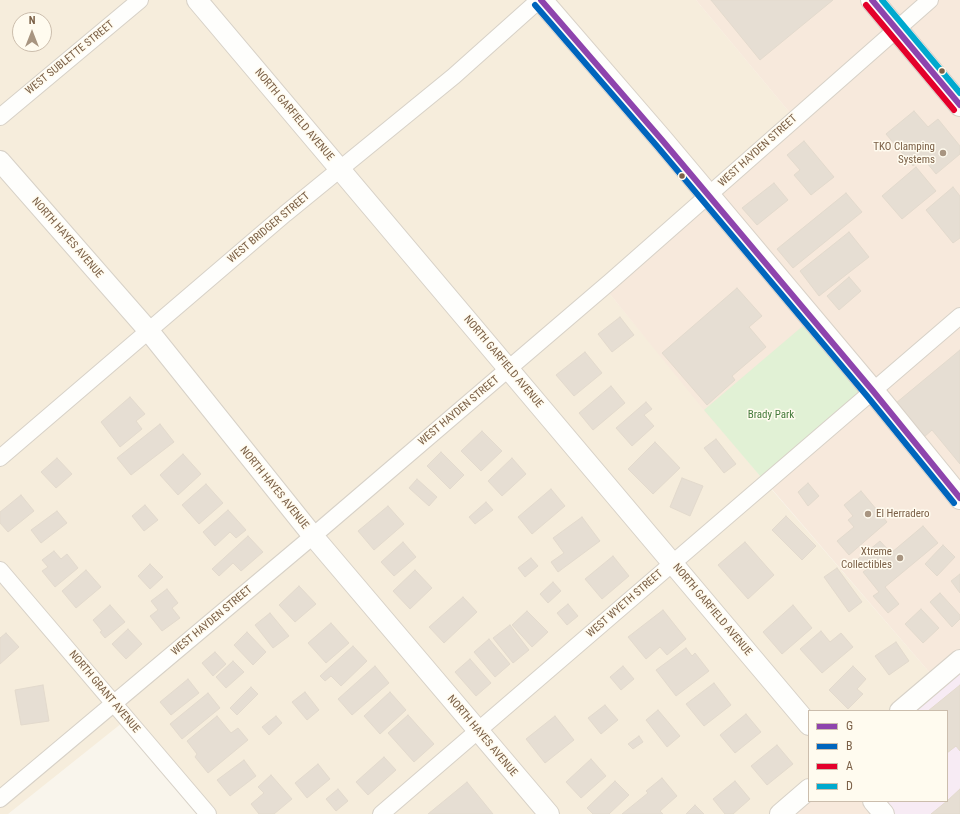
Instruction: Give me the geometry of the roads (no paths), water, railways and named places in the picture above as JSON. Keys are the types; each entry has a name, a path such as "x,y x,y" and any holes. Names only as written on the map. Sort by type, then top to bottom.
{"main road":[{"path":"540,0 709,195 873,391 960,498"},
{"path":"872,0 960,105"}],"street":[{"name":"WEST SUBLETTE STREET","path":"0,117 140,0"},
{"name":"NORTH GARFIELD AVENUE","path":"197,0 808,724"},
{"name":"WEST BRIDGER STREET","path":"0,458 148,330 340,169 454,76 540,0"},
{"name":"WEST HAYDEN STREET","path":"0,799 313,536 508,369 709,195 930,0"},
{"name":"NORTH HAYES AVENUE","path":"0,161 148,330 313,536 549,814"},
{"name":"WEST WYETH STREET","path":"381,814 960,316"},
{"name":"NORTH GRANT AVENUE","path":"0,570 208,814"},
{"path":"901,710 960,660"},
{"path":"780,814 808,790"},
{"path":"874,802 884,814"}],"place":[{"name":"TKO Clamping Systems","path":"943,153"},
{"name":"El Herradero","path":"868,514"},
{"name":"Xtreme Collectibles","path":"900,558"}],"park label":[{"name":"Brady Park","path":"771,415"}]}
